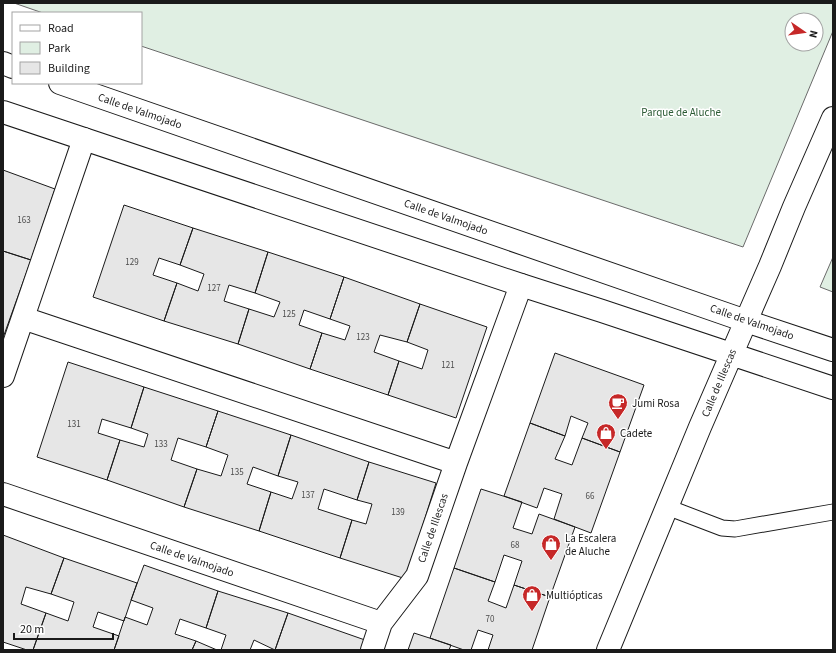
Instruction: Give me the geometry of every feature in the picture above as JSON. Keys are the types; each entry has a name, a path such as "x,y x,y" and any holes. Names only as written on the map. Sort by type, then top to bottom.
{"street":[{"name":"Calle de Valmojado","path":"63,84 833,350"},
{"path":"3,112 521,285 732,353 833,388"},
{"name":"Calle de Illescas","path":"608,650 732,353 833,118"},
{"path":"3,376 84,139"},
{"name":"Calle de Illescas","path":"372,650 381,623 417,576 456,463 521,285"},
{"path":"23,318 456,463"},
{"name":"Calle de Valmojado","path":"3,494 381,623"}],"lane":[{"path":"667,507 722,528 735,529 833,512"}],"green space":[{"name":"Parque de Aluche","path":"14,3 833,3 833,31 743,247 142,46 142,12 40,12"},
{"path":"833,257 833,292 820,287"}],"building":[{"path":"3,170 55,189 31,260 3,251"},
{"path":"124,205 193,228 180,265 159,258 153,275 177,283 164,321 93,297"},
{"path":"193,228 268,252 255,293 229,285 224,301 249,309 238,344 164,321 177,283 198,291 204,274 180,265"},
{"path":"3,251 31,260 4,335 3,335"},
{"path":"268,252 344,277 330,319 304,310 299,325 322,333 310,369 238,344 249,309 274,317 280,302 255,293"},
{"path":"344,277 420,304 407,342 380,335 374,352 399,361 388,395 310,369 322,333 345,340 350,326 330,319"},
{"path":"420,304 487,327 456,418 388,395 399,361 422,369 428,350 407,342"},
{"path":"555,353 644,385 620,452 582,438 588,423 571,416 565,436 530,423"},
{"path":"68,362 144,387 131,428 102,419 98,433 120,440 107,480 37,457"},
{"path":"144,387 218,411 206,447 178,438 171,460 197,469 184,507 107,480 120,440 144,447 148,434 131,428"},
{"path":"218,411 291,435 278,476 253,467 247,484 271,492 259,531 184,507 197,469 221,476 228,455 206,447"},
{"path":"530,423 565,436 555,459 572,465 582,438 620,452 591,533 554,519 562,494 544,488 537,508 504,496"},
{"path":"291,435 369,462 357,500 324,489 318,509 352,520 340,558 259,531 271,492 292,499 298,482 278,476"},
{"path":"369,462 436,483 406,579 340,558 352,520 366,524 372,504 357,500"},
{"path":"481,489 522,502 513,528 532,534 539,514 575,527 550,597 514,585 522,561 504,555 495,582 454,568"},
{"path":"3,535 64,558 51,594 26,587 21,604 46,613 33,650 27,650 3,642"},
{"path":"64,558 137,583 124,621 98,612 93,627 119,636 114,650 33,650 46,613 68,621 74,602 51,594"},
{"path":"144,565 218,591 206,628 180,619 175,634 196,641 192,650 114,650 125,617 147,625 153,608 131,600"},
{"path":"454,568 495,582 488,601 506,608 514,585 550,597 532,650 488,650 493,635 478,630 471,650 464,650 430,638"},
{"path":"218,591 288,613 275,650 254,640 250,650 221,650 226,635 206,628"},
{"path":"288,613 365,640 362,650 275,650"},
{"path":"414,633 451,645 449,650 408,650"},
{"path":"196,641 217,650 192,650"}],"place":[{"name":"Jumi Rosa","path":"618,420"},
{"name":"Cadete","path":"606,450"},
{"name":"La Escalera de Aluche","path":"551,561"},
{"name":"Multiópticas","path":"532,612"}]}
